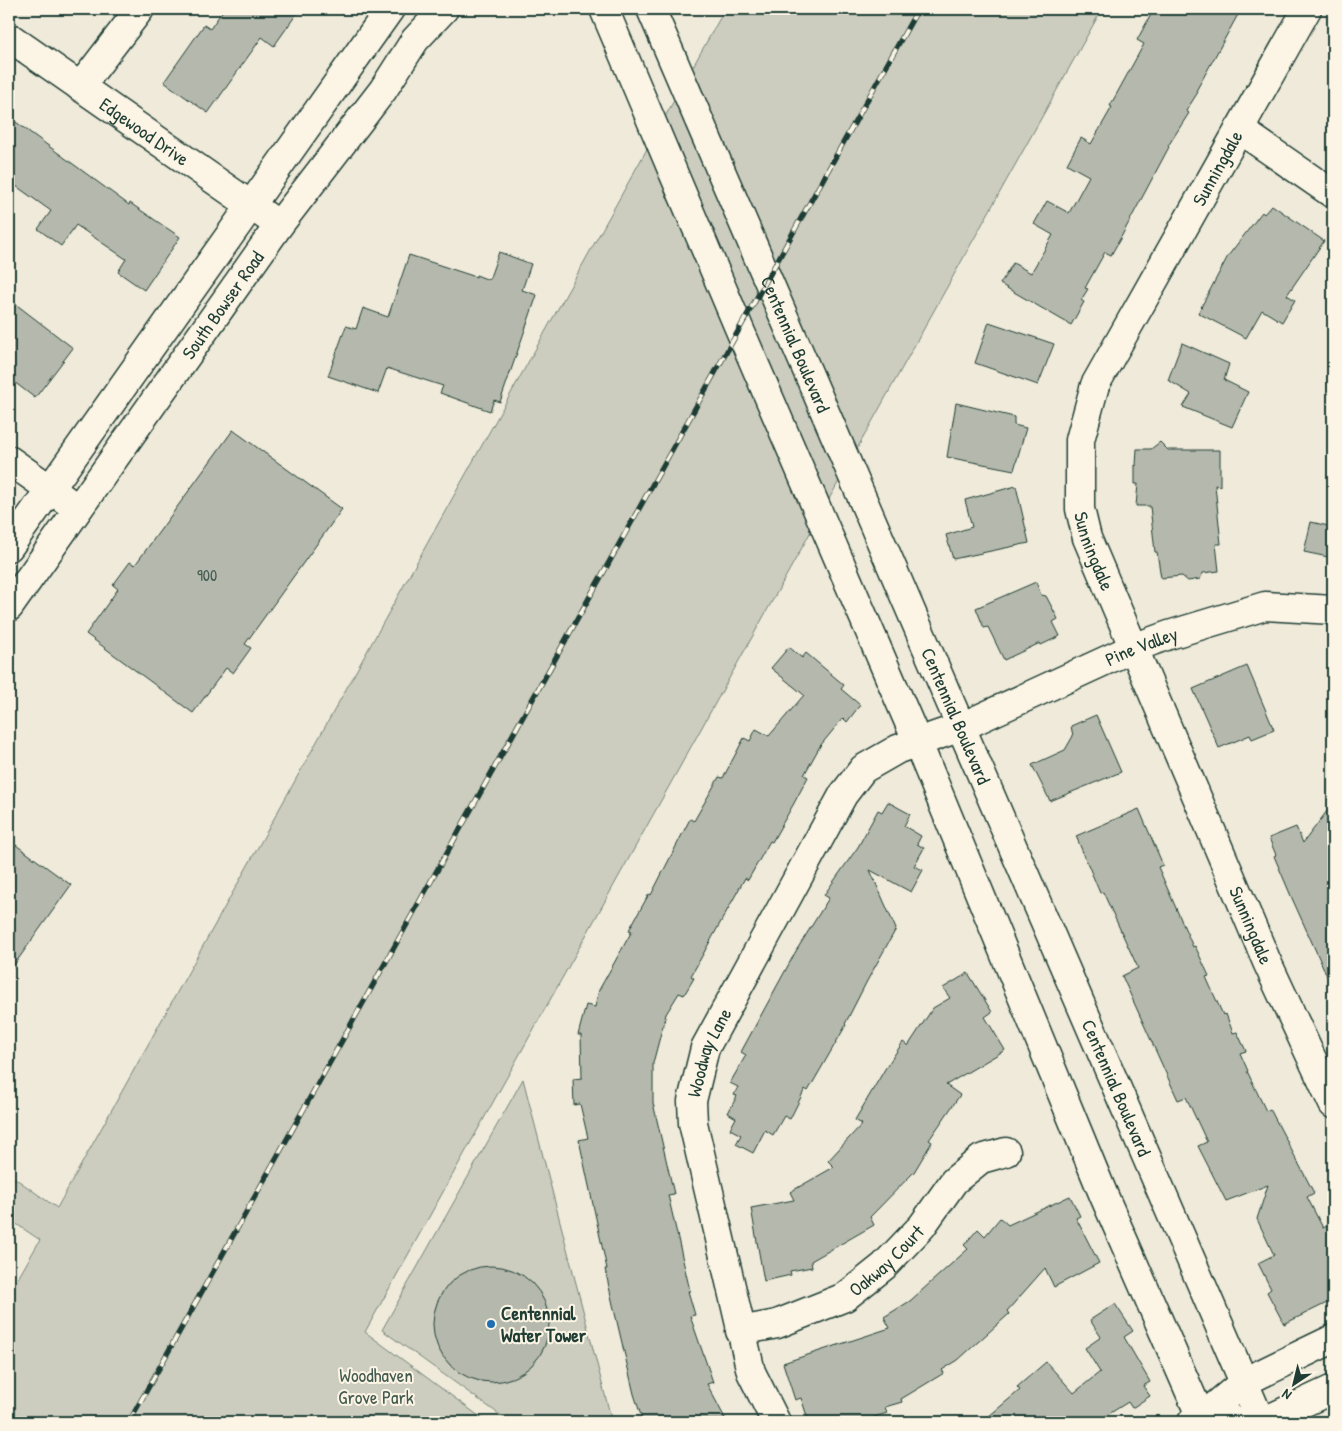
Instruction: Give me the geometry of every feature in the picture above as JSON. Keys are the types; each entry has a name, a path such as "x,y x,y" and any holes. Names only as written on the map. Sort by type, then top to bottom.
{"street":[{"path":"80,87 140,9"},
{"name":"South Bowser Road","path":"9,548 348,70 382,17 390,9"},
{"name":"South Bowser Road","path":"9,607 279,225 383,90 415,40 444,9"},
{"path":"604,9 917,742 1199,1421"},
{"name":"Centennial Boulevard","path":"651,9 1260,1422"},
{"name":"Sunningdale","path":"1307,9 1095,385 1080,440 1080,508 1087,538 1133,648 1267,962 1333,1104"},
{"name":"Edgewood Drive","path":"9,37 279,225"},
{"path":"1239,129 1333,194"},
{"path":"9,460 78,509"},
{"name":"Pine Valley","path":"917,742 961,727 1133,648 1169,635 1265,606 1333,610"},
{"name":"Woodway Lane","path":"776,1422 751,1372 740,1331 693,1123 692,1101 705,1048 843,795 863,769 898,749 917,742"},
{"name":"Oakway Court","path":"740,1331 777,1324 845,1297 884,1266 922,1226 954,1182 981,1159 1006,1152"},
{"path":"1199,1421 1244,1382 1333,1339"},
{"path":"1199,1421 1260,1422 1333,1389"}],"green space":[{"name":"Woodhaven Grove Park","path":"725,9 1102,9 365,1332 487,1422 9,1422 9,1294 40,1240 9,1219 9,1174 57,1208"},
{"path":"523,1079 612,1422 510,1422 382,1330"}],"building":[{"path":"224,9 300,9 274,46 262,37 208,113 164,82 204,25 210,29"},
{"path":"1154,9 1241,9 1196,91 1198,92 1186,111 1189,113 1168,146 1120,239 1111,255 1105,252 1085,288 1088,289 1081,300 1084,302 1071,325 1000,284 1013,263 1031,273 1053,235 1034,224 1047,201 1069,213 1089,176 1067,164 1081,138 1091,144 1112,107 1110,106 1144,44 1137,40"},
{"path":"9,117 129,205 130,203 180,237 144,290 118,272 126,259 76,225 61,246 38,229 51,211 9,181"},
{"path":"1272,205 1324,241 1287,295 1295,300 1282,322 1262,310 1246,338 1198,313 1228,256 1262,212 1264,214"},
{"path":"499,252 531,264 522,290 537,295 500,402 494,400 490,411 440,393 443,386 387,368 378,393 328,376 346,326 356,329 363,308 388,317 409,255 489,280"},
{"path":"9,299 73,348 35,398 9,378"},
{"path":"989,322 1054,344 1038,385 975,363"},
{"path":"1182,343 1229,364 1224,380 1248,392 1232,427 1183,407 1191,394 1168,380"},
{"path":"956,403 1014,417 1014,425 1026,428 1014,470 947,457"},
{"path":"233,430 342,509 245,644 251,648 233,673 226,668 193,713 86,634 118,589 113,585 130,562 135,565"},
{"path":"1160,442 1168,450 1220,450 1220,486 1215,485 1221,544 1216,544 1219,571 1203,573 1200,579 1188,581 1182,576 1161,578 1157,552 1155,552 1150,506 1136,506 1138,484 1135,484 1135,465 1137,449 1151,449"},
{"path":"1016,486 1029,543 953,559 946,535 972,527 965,500"},
{"path":"1311,522 1333,527 1333,558 1304,552"},
{"path":"1036,582 1041,595 1046,596 1058,619 1053,622 1060,636 1004,660 988,627 984,628 976,608"},
{"path":"789,647 802,658 806,653 844,685 841,689 860,705 847,722 843,718 820,746 804,775 808,777 793,805 748,880 745,878 691,976 694,978 684,995 679,993 666,1014 653,1063 653,1103 674,1194 668,1195 690,1291 688,1291 695,1315 690,1316 713,1382 707,1384 727,1422 643,1422 634,1394 614,1309 579,1140 588,1138 580,1104 574,1105 573,1079 582,1078 581,1035 578,1035 586,1005 595,1007 599,990 632,931 629,930 649,894 651,895 690,819 694,821 719,777 723,778 744,738 750,741 756,729 769,736 804,695 771,668"},
{"path":"1247,666 1274,730 1252,739 1250,735 1219,748 1193,689"},
{"path":"1096,715 1121,772 1050,801 1032,765 1065,750 1073,736 1071,726"},
{"path":"888,802 910,814 904,826 921,836 917,844 924,848 914,866 923,870 911,892 870,870 896,929 867,981 846,1025 808,1091 805,1089 790,1119 784,1116 773,1135 765,1130 753,1153 736,1144 741,1135 730,1129 736,1118 728,1113 737,1096 734,1095 738,1087 730,1083 746,1055 741,1052 796,951 829,898 824,895 858,847 878,810 882,812"},
{"path":"1333,803 1333,989 1274,856 1276,855 1269,838 1296,827 1303,843"},
{"path":"1139,809 1163,865 1158,867 1193,947 1195,946 1209,976 1206,977 1223,1015 1226,1014 1233,1033 1237,1032 1246,1051 1240,1053 1247,1071 1266,1111 1270,1109 1314,1193 1307,1197 1323,1228 1327,1226 1333,1239 1333,1300 1284,1324 1267,1292 1271,1289 1258,1263 1274,1255 1257,1219 1268,1185 1226,1201 1198,1146 1207,1142 1186,1097 1178,1100 1122,976 1138,968 1103,892 1100,893 1076,836"},
{"path":"9,840 71,885 9,972"},
{"path":"968,973 992,1012 985,1017 1005,1050 946,1085 960,1095 929,1140 932,1142 914,1172 870,1217 874,1225 811,1261 812,1267 790,1271 791,1275 764,1281 751,1208 794,1200 790,1192 834,1167 828,1161 862,1124 855,1120 903,1042 908,1046 933,1008 950,998 943,988"},
{"path":"1070,1196 1080,1216 1076,1218 1099,1263 1054,1287 1045,1268 1007,1311 1009,1314 958,1360 942,1370 944,1373 901,1399 902,1402 885,1407 887,1413 859,1422 809,1422 801,1398 795,1400 783,1363 890,1328 884,1317 910,1301 968,1249 964,1245 978,1229 985,1236 1000,1218 1008,1225"},
{"name":"Centennial Water Tower","path":"491,1266 513,1270 523,1275 532,1283 540,1292 545,1302 549,1324 545,1346 540,1356 532,1365 523,1373 513,1378 491,1382 469,1378 459,1373 450,1365 442,1356 437,1346 433,1324 437,1302 442,1292 450,1283 459,1275 469,1270"},
{"path":"1115,1304 1133,1331 1124,1337 1150,1382 1143,1386 1150,1396 1132,1408 1128,1402 1096,1422 982,1422 1020,1390 1017,1387 1046,1362 1074,1393 1100,1372 1085,1348 1101,1337 1090,1320"}],"railway":[{"path":"129,1422 918,9"}],"place":[{"name":"Centennial Water Tower","path":"491,1324"}]}
